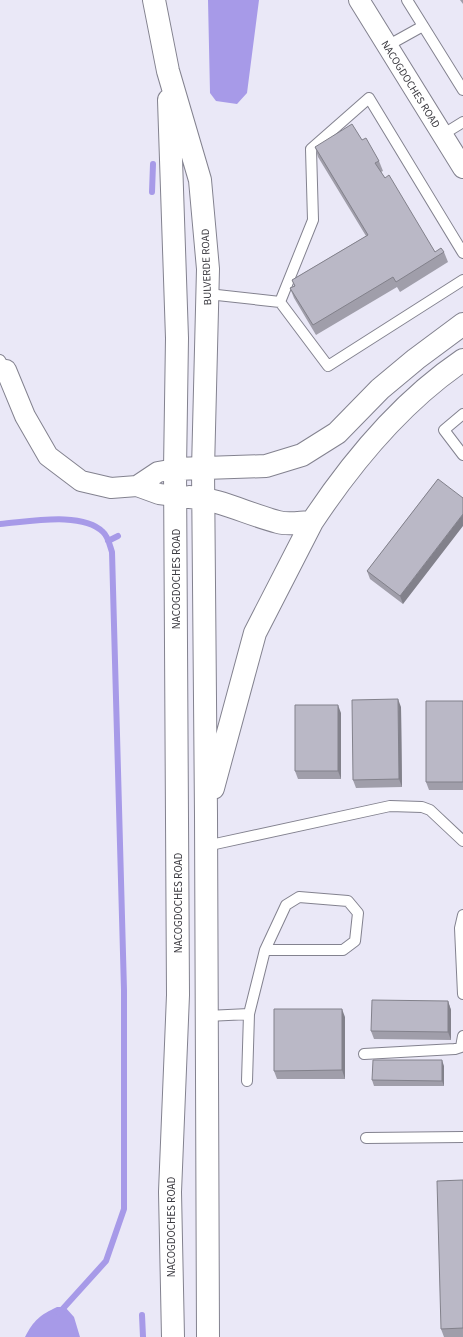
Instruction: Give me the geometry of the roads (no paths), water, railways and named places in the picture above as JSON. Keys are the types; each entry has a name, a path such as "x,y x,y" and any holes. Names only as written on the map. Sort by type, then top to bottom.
{"main road":[{"name":"BULVERDE ROAD","path":"154,0 168,70 200,180 208,269 203,469"},
{"name":"BULVERDE ROAD","path":"168,70 170,187 177,331 175,469"},
{"path":"175,469 266,466 302,456 337,433 380,389 416,359 463,324"},
{"path":"206,814 255,633 312,522 337,483 400,410 463,360"},
{"name":"NACOGDOCHES ROAD","path":"173,1337 170,1192 178,995 175,469"},
{"path":"203,469 208,1337"},
{"path":"175,496 203,498 240,508 278,522 312,522"}],"street":[{"name":"NACOGDOCHES ROAD","path":"359,0 463,168"},
{"path":"3,365 25,416 48,456 81,481 111,488 137,486 159,494 175,496"},
{"path":"137,486 158,472 175,469"}],"lane":[{"path":"407,0 463,90"},
{"path":"387,46 423,26"},
{"path":"280,302 313,220 311,149 369,98 463,253"},
{"path":"442,135 463,122"},
{"path":"208,294 280,302 328,366 463,280"},
{"path":"463,414 444,430 463,455"},
{"path":"206,846 390,806 422,807 430,810 451,827 463,841"},
{"path":"247,1081 249,1014 266,950 286,904 299,897 348,901 358,913 355,941 343,950 266,950"},
{"path":"463,915 460,928 463,994"},
{"path":"207,1016 249,1014"},
{"path":"364,1054 454,1049 462,1047 463,1036"},
{"path":"366,1138 463,1137"}],"waterway":[{"path":"152,192 153,164"},
{"path":"0,524 54,519 82,522 94,526 103,532 109,541 112,552 124,990 124,1209 106,1261 59,1313"},
{"path":"108,541 118,536"},
{"path":"142,1315 143,1337"}]}
